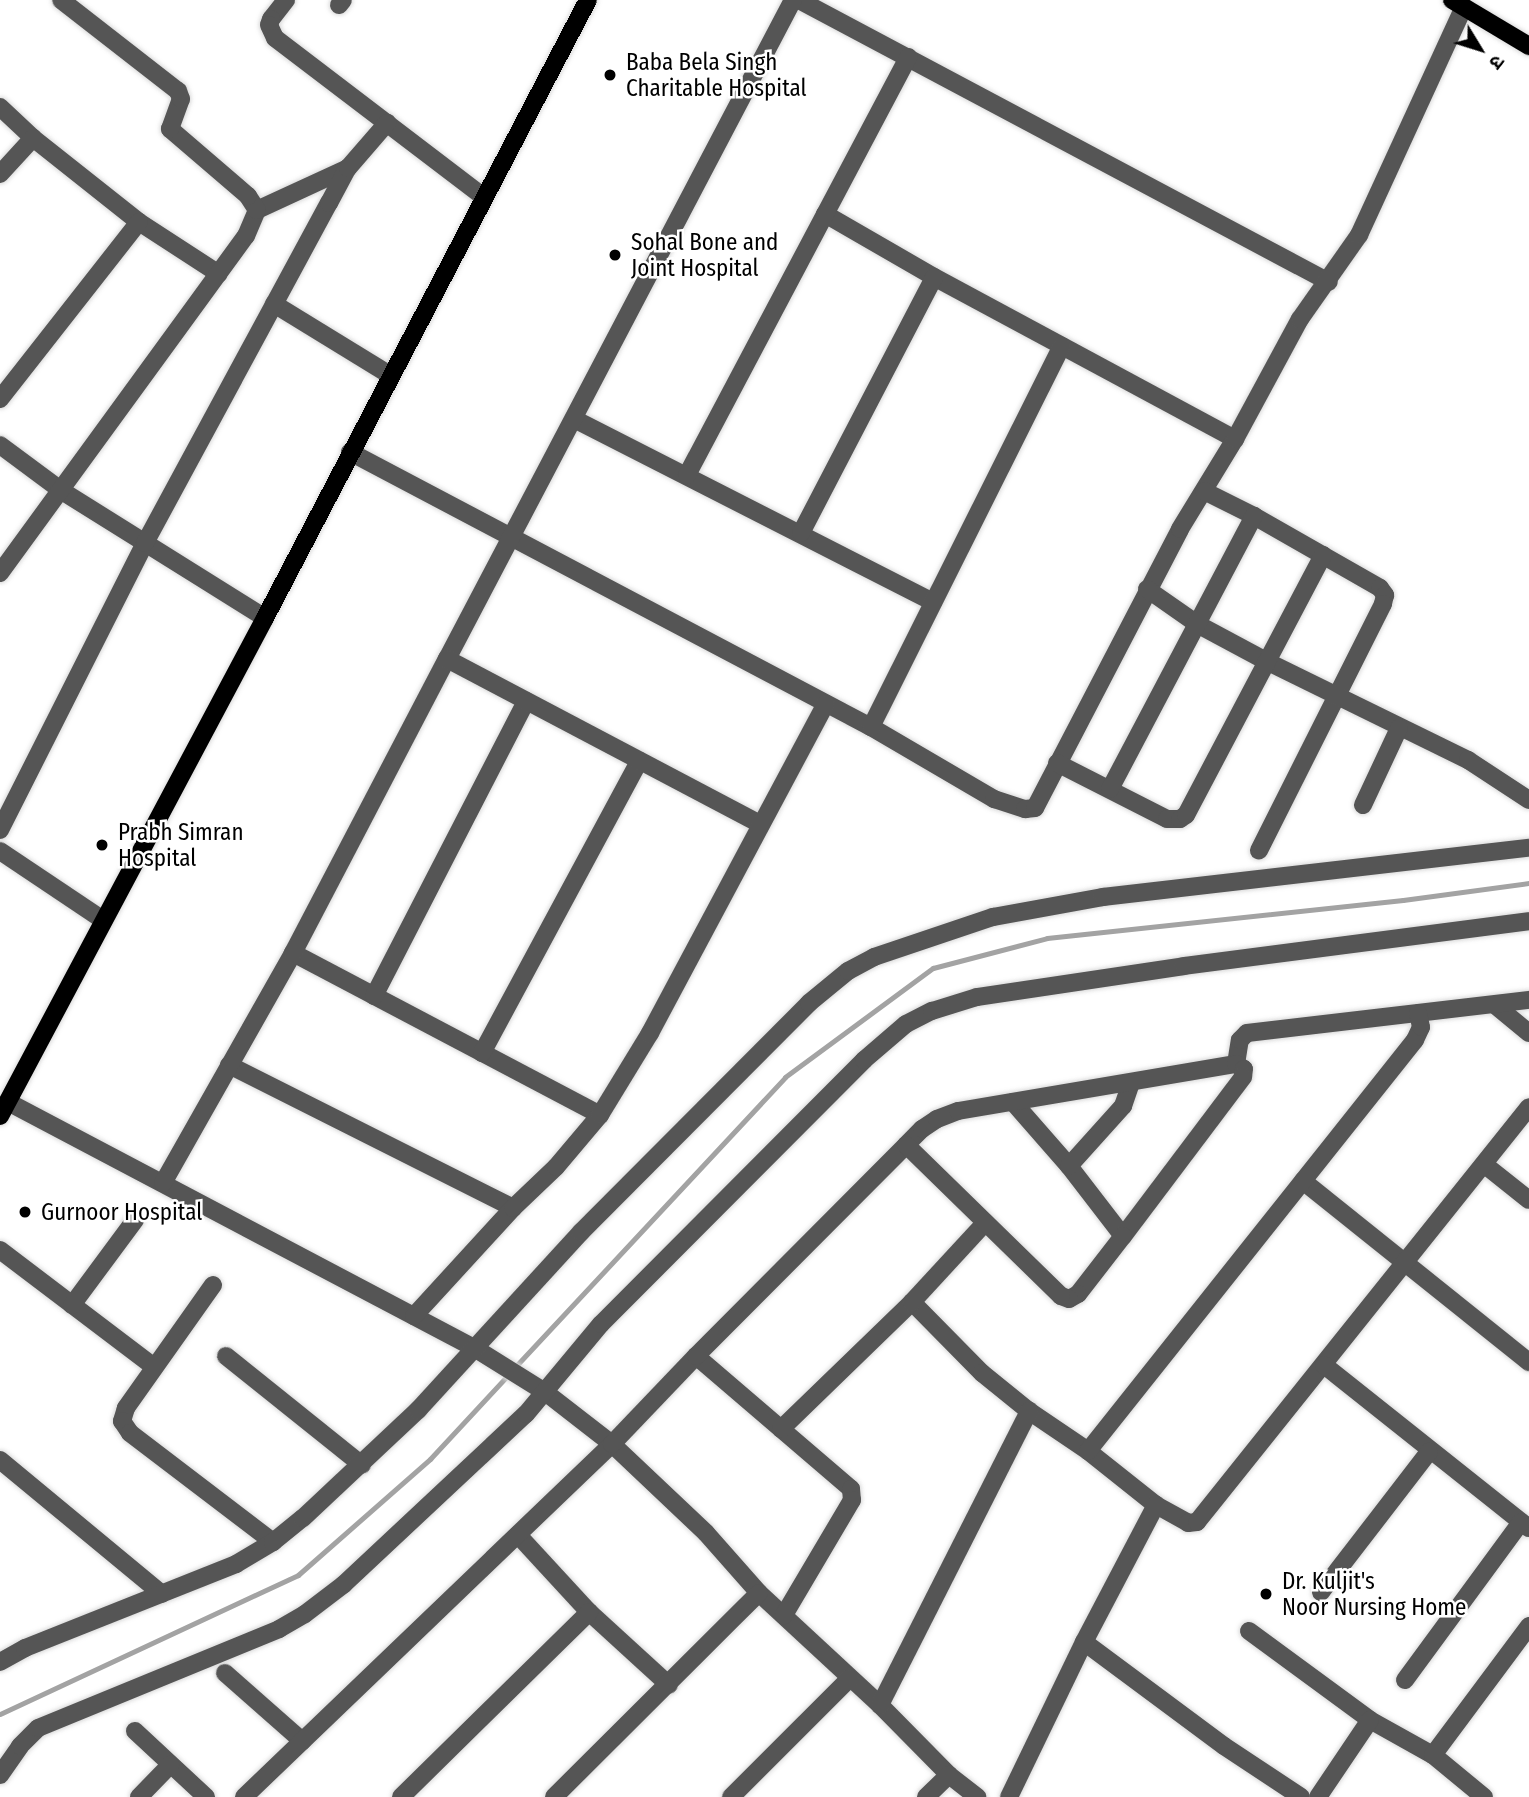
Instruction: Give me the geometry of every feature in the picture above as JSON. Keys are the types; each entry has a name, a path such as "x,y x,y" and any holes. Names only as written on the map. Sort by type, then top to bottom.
{"main road":[{"path":"4,1109 265,618 588,0"},
{"path":"1458,4 1529,46"}],"street":[{"path":"61,0 178,92 181,99 169,124 172,133 247,196 257,210"},
{"path":"286,0 269,25 275,38 484,197"},
{"path":"163,1184 293,953 793,0"},
{"path":"799,0 1329,282"},
{"path":"350,452 871,727 970,786 1025,809 1035,808 1147,589 1235,439 1300,319 1329,282 1359,234 1458,4"},
{"path":"687,475 908,57"},
{"path":"0,107 33,138 139,222 219,274"},
{"path":"0,830 145,544 348,168 387,123"},
{"path":"0,174 33,138"},
{"path":"0,573 219,274 252,227 257,210 348,168"},
{"path":"825,214 934,277 1235,439"},
{"path":"0,399 139,222"},
{"path":"802,533 934,277"},
{"path":"274,304 390,375"},
{"path":"871,727 1062,346"},
{"path":"573,418 933,602"},
{"path":"0,445 62,491 265,618"},
{"path":"1204,491 1323,555 1380,588 1385,595 1383,604 1259,851"},
{"path":"1110,789 1254,516"},
{"path":"1057,763 1167,819 1186,816 1323,555"},
{"path":"1147,589 1197,624 1268,662 1468,760 1529,800"},
{"path":"447,659 760,824"},
{"path":"374,996 526,701"},
{"path":"414,1316 513,1208 555,1167 600,1115 650,1033 826,704"},
{"path":"1363,805 1399,727"},
{"path":"482,1053 639,761"},
{"path":"0,1662 25,1648 236,1564 273,1542 362,1465 480,1351 581,1232 800,1012 848,971 874,957 993,917 1103,897 1529,848"},
{"path":"0,851 103,920"},
{"path":"0,1775 20,1746 38,1728 279,1629 305,1614 343,1585 492,1447 601,1324 864,1060 906,1024 920,1016 977,997 1184,966 1529,921"},
{"path":"293,953 600,1115"},
{"path":"1236,1064 1240,1040 1247,1033 1529,1000"},
{"path":"1495,1005 1529,1033"},
{"path":"1088,1451 1415,1040 1420,1027 1418,1013"},
{"path":"244,1797 612,1444 906,1145 937,1119 958,1111 1236,1064 1244,1069 1243,1077 1078,1294 1065,1298 906,1145"},
{"path":"229,1065 513,1208"},
{"path":"1069,1166 1123,1106 1131,1083"},
{"path":"1013,1102 1069,1166 1122,1236"},
{"path":"912,1302 982,1373 1028,1411 1088,1451 1156,1505 1188,1523 1202,1519 1529,1107"},
{"path":"4,1109 163,1184 480,1351 541,1390 612,1444 706,1533 759,1593 880,1705 949,1775 977,1797"},
{"path":"1485,1165 1529,1200"},
{"path":"1303,1181 1529,1362"},
{"path":"72,1305 135,1220"},
{"path":"780,1429 912,1302 985,1223"},
{"path":"0,1250 155,1367"},
{"path":"213,1285 126,1408 122,1415 124,1428 273,1542"},
{"path":"226,1356 362,1465"},
{"path":"696,1356 847,1483 853,1494 824,1551 783,1615"},
{"path":"1324,1365 1429,1452 1525,1525 1405,1680"},
{"path":"880,1705 1028,1411"},
{"path":"1321,1592 1429,1452"},
{"path":"0,1460 162,1594"},
{"path":"1009,1797 1084,1642 1156,1505"},
{"path":"518,1535 589,1612 669,1685"},
{"path":"554,1797 759,1593"},
{"path":"401,1797 589,1612"},
{"path":"1433,1755 1529,1626"},
{"path":"1250,1631 1370,1720 1433,1755 1485,1797"},
{"path":"1084,1642 1224,1746 1301,1797"},
{"path":"225,1673 302,1741"},
{"path":"731,1797 850,1678"},
{"path":"1318,1797 1370,1720"},
{"path":"135,1731 205,1797"},
{"path":"139,1797 170,1765"},
{"path":"926,1797 949,1775"}],"waterway":[{"path":"515,1367 785,1077 933,968 1047,938 1403,900 1529,883"},
{"path":"0,1714 298,1575 430,1459 508,1375"}],"place":[{"name":"Baba Bela Singh Charitable Hospital","path":"610,75"},
{"name":"Sohal Bone and Joint Hospital","path":"615,255"},
{"name":"Prabh Simran Hospital","path":"102,845"},
{"name":"Gurnoor Hospital","path":"25,1212"},
{"name":"Dr. Kuljit's Noor Nursing Home","path":"1266,1594"}]}
